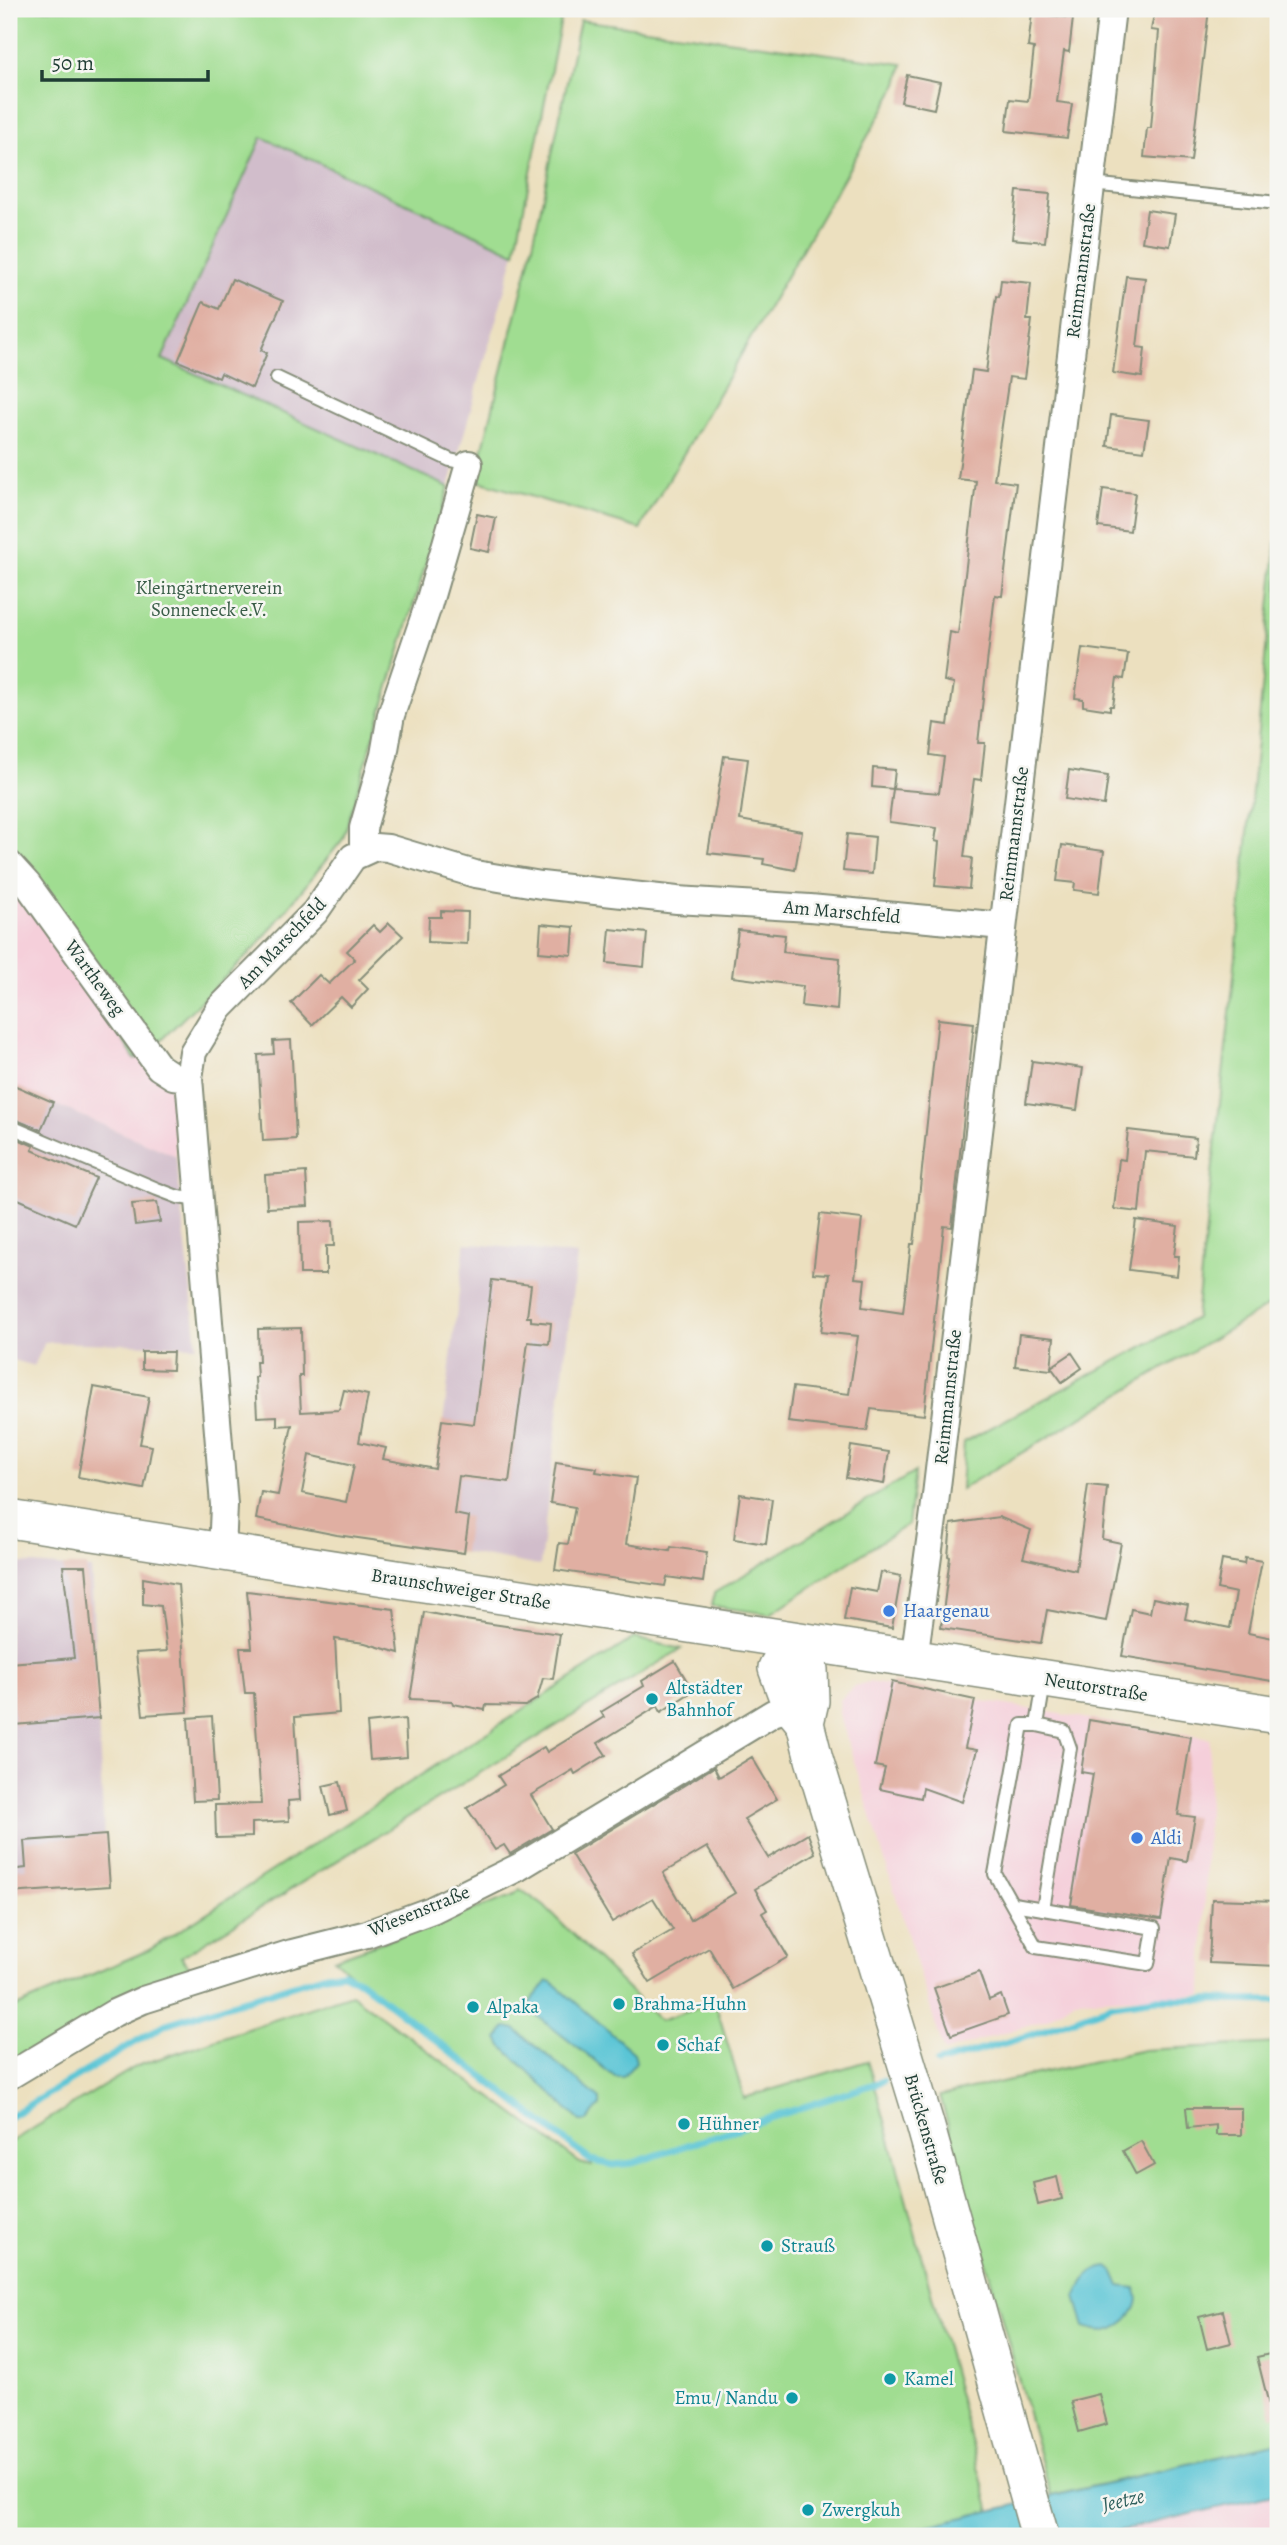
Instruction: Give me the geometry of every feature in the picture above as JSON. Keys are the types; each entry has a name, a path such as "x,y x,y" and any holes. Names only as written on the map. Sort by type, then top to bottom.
{"main road":[{"name":"Braunschweiger Straße","path":"9,1519 914,1659"},
{"name":"Brückenstraße","path":"793,1641 777,1668 802,1710 814,1759 919,2102 1040,2536"},
{"name":"Neutorstraße","path":"914,1659 1278,1715"}],"street":[{"name":"Reimmannstraße","path":"914,1659 933,1525 1112,9"},
{"path":"363,851 363,828 384,755 391,715 428,606 469,464"},
{"name":"Am Marschfeld","path":"222,1552 224,1505 189,1078 193,1052 220,1007 314,912 353,857 375,847 388,848 475,874 541,886 665,899 810,908 1003,926"},
{"name":"Wartheweg","path":"9,864 28,885 159,1067 173,1076 189,1078"},
{"name":"Wiesenstraße","path":"9,2076 114,2013 143,2000 292,1953 367,1934 432,1910 519,1867 769,1715 802,1710"}],"lane":[{"path":"1091,184 1278,203"},
{"path":"277,378 450,460 469,464"},
{"path":"9,1126 157,1189 178,1197 198,1200"},
{"path":"1037,1725 1045,1679"},
{"path":"1014,1904 1043,1909 1154,1928 1147,1964 1036,1947 995,1874 1022,1725 1037,1725 1064,1731 1070,1748 1043,1909"}],"shaded area":[{"path":"262,137 515,253 449,487 162,360"},
{"path":"9,879 75,966 135,1059 160,1041 170,1085 176,1156 9,1085"},
{"path":"9,1085 176,1156 197,1346 45,1342 34,1366 9,1359"},
{"path":"465,1243 577,1255 540,1566 428,1546"},
{"path":"9,1562 91,1569 106,1881 9,1894"},
{"path":"869,1682 1210,1739 1202,1995 1075,2000 1050,2018 944,2052 839,1713 840,1700 854,1686"},
{"path":"1278,2494 1278,2536 1096,2536"}],"green space":[{"name":"Kleingärtnerverein Sonneneck e.V.","path":"9,9 563,9 515,253 262,137 162,359 449,487 343,839 257,946 160,1041 135,1059 75,966 9,879"},
{"path":"580,20 903,64 898,84 640,529 475,480 530,259"},
{"path":"1278,527 1278,1300 961,1489 964,1442 1196,1318 1233,985"},
{"path":"915,1472 908,1524 770,1614 712,1606 714,1593"},
{"path":"634,1638 681,1649 181,1957 195,1973 9,2072 9,2010 149,1950"},
{"path":"520,1889 544,1906 660,2021 715,2002 744,2098 867,2061 990,2511 884,2536 9,2536 9,2143 137,2066 351,1994 580,2163 592,2166 590,2159 334,1959 513,1896"},
{"path":"1278,2043 1278,2443 1051,2496 940,2096 1143,2050"}],"water":[{"path":"548,1981 634,2053 636,2062 623,2077 615,2077 531,2011 530,2002"},
{"path":"506,2027 515,2029 600,2099 600,2106 587,2121 580,2121 502,2046 498,2038"},
{"path":"1108,2267 1114,2272 1120,2286 1135,2288 1137,2302 1132,2315 1126,2320 1114,2328 1102,2331 1085,2327 1076,2297 1092,2273"},
{"name":"Jeetze","path":"1278,2443 1278,2494 1096,2536 884,2536"}],"building":[{"path":"1155,9 1209,9 1191,161 1144,157 1147,128 1151,128 1159,31 1151,30"},
{"path":"1032,13 1073,18 1069,52 1064,51 1057,102 1072,104 1067,138 1006,131 1010,99 1028,101 1034,48 1028,47"},
{"path":"907,75 940,82 934,109 901,102"},
{"path":"1017,191 1050,194 1045,242 1012,239"},
{"path":"1147,210 1175,214 1170,246 1142,242"},
{"path":"1126,276 1145,278 1137,347 1145,348 1142,377 1113,373"},
{"path":"232,279 283,301 261,350 267,353 252,388 221,373 219,378 178,361 203,302 219,309"},
{"path":"1001,280 1031,283 1027,320 1032,320 1024,379 1009,377 994,480 1016,483 1002,596 995,595 978,743 985,743 981,780 974,779 964,857 972,858 969,889 935,886 939,842 935,841 937,828 889,822 893,789 939,793 944,757 930,755 934,723 948,725 954,683 944,681 950,632 958,634 976,481 958,479 972,370 986,372 996,296 999,297"},
{"path":"1111,415 1149,420 1144,451 1107,446"},
{"path":"1103,489 1135,493 1130,531 1098,527"},
{"path":"477,514 496,518 489,552 470,548"},
{"path":"1082,648 1128,654 1124,679 1117,678 1110,710 1083,706 1083,699 1075,698"},
{"path":"724,756 748,759 740,820 802,831 795,870 763,864 764,859 708,853"},
{"path":"873,768 895,770 893,789 872,787"},
{"path":"1069,770 1108,776 1104,805 1065,799"},
{"path":"847,834 875,837 872,874 843,871"},
{"path":"1062,845 1104,851 1099,893 1074,890 1075,883 1057,881"},
{"path":"441,911 468,912 467,944 428,942 429,917 441,917"},
{"path":"389,923 403,936 359,980 368,989 351,1007 341,997 312,1025 291,1003 319,975 329,984 355,959 347,951 373,925 380,932"},
{"path":"541,924 574,927 572,955 539,952"},
{"path":"610,929 647,933 644,967 607,963"},
{"path":"738,930 785,935 783,952 840,958 837,1010 801,1006 803,986 732,977"},
{"path":"938,1019 974,1023 952,1227 944,1226 924,1415 871,1409 867,1431 788,1422 793,1387 849,1394 858,1336 821,1332 829,1274 813,1273 820,1214 862,1219 855,1278 865,1279 862,1307 903,1313 911,1244 914,1244"},
{"path":"291,1040 296,1139 263,1141 258,1055 274,1054 273,1041"},
{"path":"1032,1061 1083,1068 1077,1110 1026,1103"},
{"path":"9,1083 53,1102 41,1130 9,1117"},
{"path":"1128,1130 1196,1138 1194,1156 1145,1151 1139,1212 1114,1209 1119,1159 1125,1160"},
{"path":"9,1135 34,1146 32,1150 96,1178 75,1224 9,1195"},
{"path":"306,1172 308,1206 267,1208 265,1175"},
{"path":"157,1202 160,1222 135,1225 132,1204"},
{"path":"1136,1220 1178,1226 1174,1256 1179,1256 1177,1276 1129,1270"},
{"path":"333,1221 334,1246 326,1246 326,1274 300,1274 299,1222"},
{"path":"492,1280 531,1285 527,1317 531,1317 531,1321 551,1323 549,1344 528,1342 509,1482 459,1476 454,1514 469,1517 464,1553 337,1535 256,1519 261,1492 278,1495 292,1425 277,1426 277,1416 257,1417 255,1377 256,1362 259,1362 258,1329 301,1328 301,1412 339,1410 344,1390 368,1395 359,1442 386,1448 383,1459 435,1469 442,1420 474,1424","holes":["309,1455 354,1465 346,1502 302,1493"]},
{"path":"1019,1334 1054,1338 1051,1370 1015,1366"},
{"path":"142,1352 173,1352 172,1370 142,1369"},
{"path":"1072,1353 1082,1368 1062,1382 1051,1367"},
{"path":"94,1387 149,1397 140,1444 152,1446 144,1489 78,1477"},
{"path":"851,1446 889,1452 884,1484 846,1478"},
{"path":"556,1462 597,1468 596,1472 636,1478 626,1544 670,1551 671,1547 707,1552 703,1582 667,1577 665,1586 555,1570 559,1543 568,1544 575,1507 550,1503"},
{"path":"1088,1485 1107,1487 1102,1539 1121,1543 1106,1621 1047,1610 1041,1643 941,1628 950,1557 951,1524 999,1517 1031,1530 1023,1558 1076,1570"},
{"path":"740,1494 772,1499 766,1544 734,1539"},
{"path":"1245,1558 1262,1561 1248,1633 1278,1639 1278,1682 1122,1656 1131,1609 1150,1613 1153,1598 1188,1605 1185,1619 1230,1628 1236,1593 1217,1589 1222,1560 1244,1564"},
{"path":"63,1566 86,1566 99,1718 14,1725 9,1663 74,1658"},
{"path":"881,1572 901,1576 892,1628 844,1620 850,1587 877,1592"},
{"path":"143,1578 178,1584 188,1712 143,1715 136,1653 167,1651 161,1606 143,1604"},
{"path":"247,1591 394,1609 399,1653 365,1643 335,1639 339,1713 295,1717 300,1800 288,1801 289,1821 252,1823 252,1837 216,1838 215,1805 261,1804 254,1693 245,1693 240,1648 252,1648"},
{"path":"424,1612 560,1634 553,1679 543,1678 537,1699 525,1706 486,1705 485,1710 453,1704 452,1701 410,1699"},
{"path":"675,1661 693,1691 661,1712 658,1706 598,1743 606,1755 575,1774 573,1770 531,1795 552,1829 510,1854 504,1845 495,1850 467,1808 504,1785 498,1776 544,1747 547,1752 604,1717 601,1712 644,1686 642,1681"},
{"path":"892,1682 975,1700 965,1748 977,1750 962,1802 923,1788 921,1798 880,1789 885,1768 875,1766"},
{"path":"212,1716 217,1800 193,1801 188,1718"},
{"path":"405,1719 407,1757 370,1760 367,1723"},
{"name":"Aldi","path":"1089,1720 1191,1737 1178,1815 1195,1817 1187,1861 1171,1858 1161,1919 1071,1905 1093,1774 1081,1772"},
{"path":"752,1757 777,1799 744,1819 768,1858 808,1834 815,1853 755,1889 767,1910 762,1913 788,1957 733,1989 709,1948 650,1983 632,1954 673,1930 653,1898 612,1922 571,1854 714,1767 719,1777","holes":["707,1847 735,1893 690,1920 663,1873"]},
{"path":"340,1782 347,1811 330,1815 323,1786"},
{"path":"106,1835 110,1886 9,1893 9,1870 26,1868 24,1841"},
{"path":"1212,1899 1278,1901 1278,1966 1209,1963"},
{"path":"979,1972 989,2000 1001,1995 1008,2015 951,2035 934,1988"},
{"path":"1186,2108 1241,2108 1241,2135 1216,2135 1216,2125 1188,2128"},
{"path":"1141,2141 1154,2165 1136,2175 1123,2151"},
{"path":"1057,2177 1062,2199 1038,2205 1033,2183"},
{"path":"1223,2311 1231,2343 1207,2349 1199,2317"},
{"path":"1278,2352 1278,2416 1272,2417 1257,2357"},
{"path":"1099,2394 1107,2424 1079,2432 1071,2401"}],"waterway":[{"path":"9,2117 166,2024 326,1975 343,1973 360,1981 590,2160 613,2165 633,2163 883,2081"},
{"path":"938,2063 1028,2036 1113,2005 1155,1999 1278,2001"}],"place":[{"name":"Haargenau","path":"889,1611"},
{"name":"Altstädter Bahnhof","path":"652,1699"},
{"name":"Aldi","path":"1137,1838"},
{"name":"Brahma-Huhn","path":"619,2004"},
{"name":"Alpaka","path":"473,2007"},
{"name":"Schaf","path":"663,2045"},
{"name":"Hühner","path":"684,2124"},
{"name":"Strauß","path":"767,2246"},
{"name":"Kamel","path":"890,2379"},
{"name":"Emu / Nandu","path":"792,2398"},
{"name":"Zwergkuh","path":"808,2510"}]}
